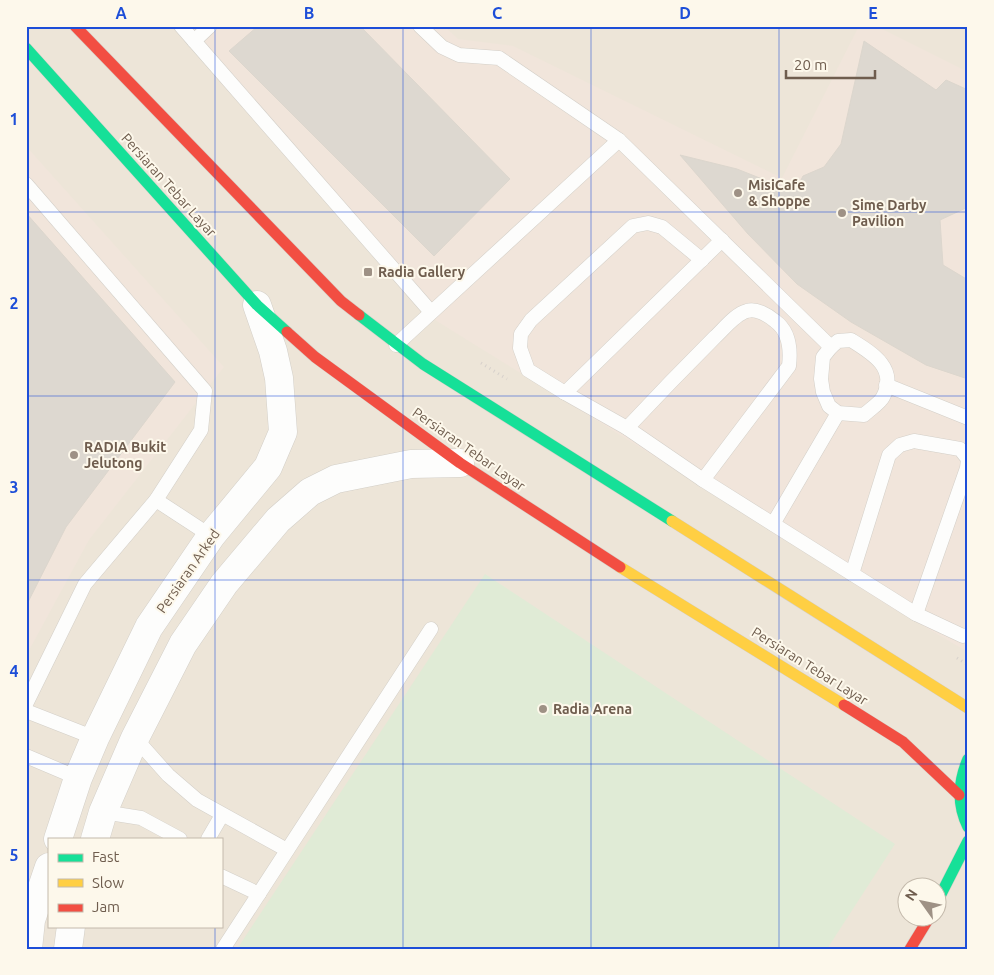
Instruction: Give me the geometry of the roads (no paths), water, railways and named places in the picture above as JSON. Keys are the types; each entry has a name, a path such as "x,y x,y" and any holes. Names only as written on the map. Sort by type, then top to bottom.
{"main road":[{"path":"75,26 341,301 396,345 431,369 895,660 968,708"},
{"name":"Persiaran Tebar Layar","path":"26,48 257,305 315,357 460,463 579,541 903,742 959,795"},
{"path":"968,759 962,770 959,795 964,820 968,827"},
{"path":"946,884 968,841"},
{"path":"910,949 923,928"}],"street":[{"name":"Persiaran Arked","path":"58,838 78,778 95,738 149,627 211,536 268,467 283,432 277,369 273,351 257,305"},
{"path":"95,838 103,812 135,738 183,644 224,584 278,520 310,492 336,479 411,464 460,463"},
{"path":"28,949 31,920 48,870"},
{"path":"68,949 71,928"}],"lane":[{"path":"180,26 431,312"},
{"path":"194,41 210,26"},
{"path":"420,26 442,47 459,55 499,58 620,140 831,346"},
{"path":"396,345 620,140"},
{"path":"26,184 205,391 201,430 156,500 85,584 26,704"},
{"path":"702,260 662,227 648,223 633,226 531,320 520,334 520,348 528,370 564,393 628,428 703,480 916,614 963,636 968,635"},
{"path":"564,393 722,240"},
{"path":"628,428 736,317 746,311 754,310 774,319 786,335 790,351 789,366 703,480"},
{"path":"851,340 881,361 888,374 883,397 864,416 838,413 830,406 823,392 821,379 823,357 831,346 838,341 851,340"},
{"path":"886,385 968,418"},
{"path":"773,524 838,413"},
{"path":"852,574 889,455 900,445 914,442 960,449 968,459 967,468 916,614"},
{"path":"156,500 211,536"},
{"path":"223,949 431,629"},
{"path":"26,710 95,738"},
{"path":"135,738 168,775 197,800 222,815 262,834 287,850"},
{"path":"26,756 78,778"},
{"path":"103,812 141,818 178,838"},
{"path":"209,838 222,815"},
{"path":"222,876 258,894"}],"place":[{"name":"MisiCafe & Shoppe","path":"738,193"},
{"name":"Sime Darby Pavilion","path":"842,213"},
{"name":"Radia Gallery","path":"368,272"},
{"name":"RADIA Bukit Jelutong","path":"74,455"},
{"name":"Radia Arena","path":"543,709"}]}
